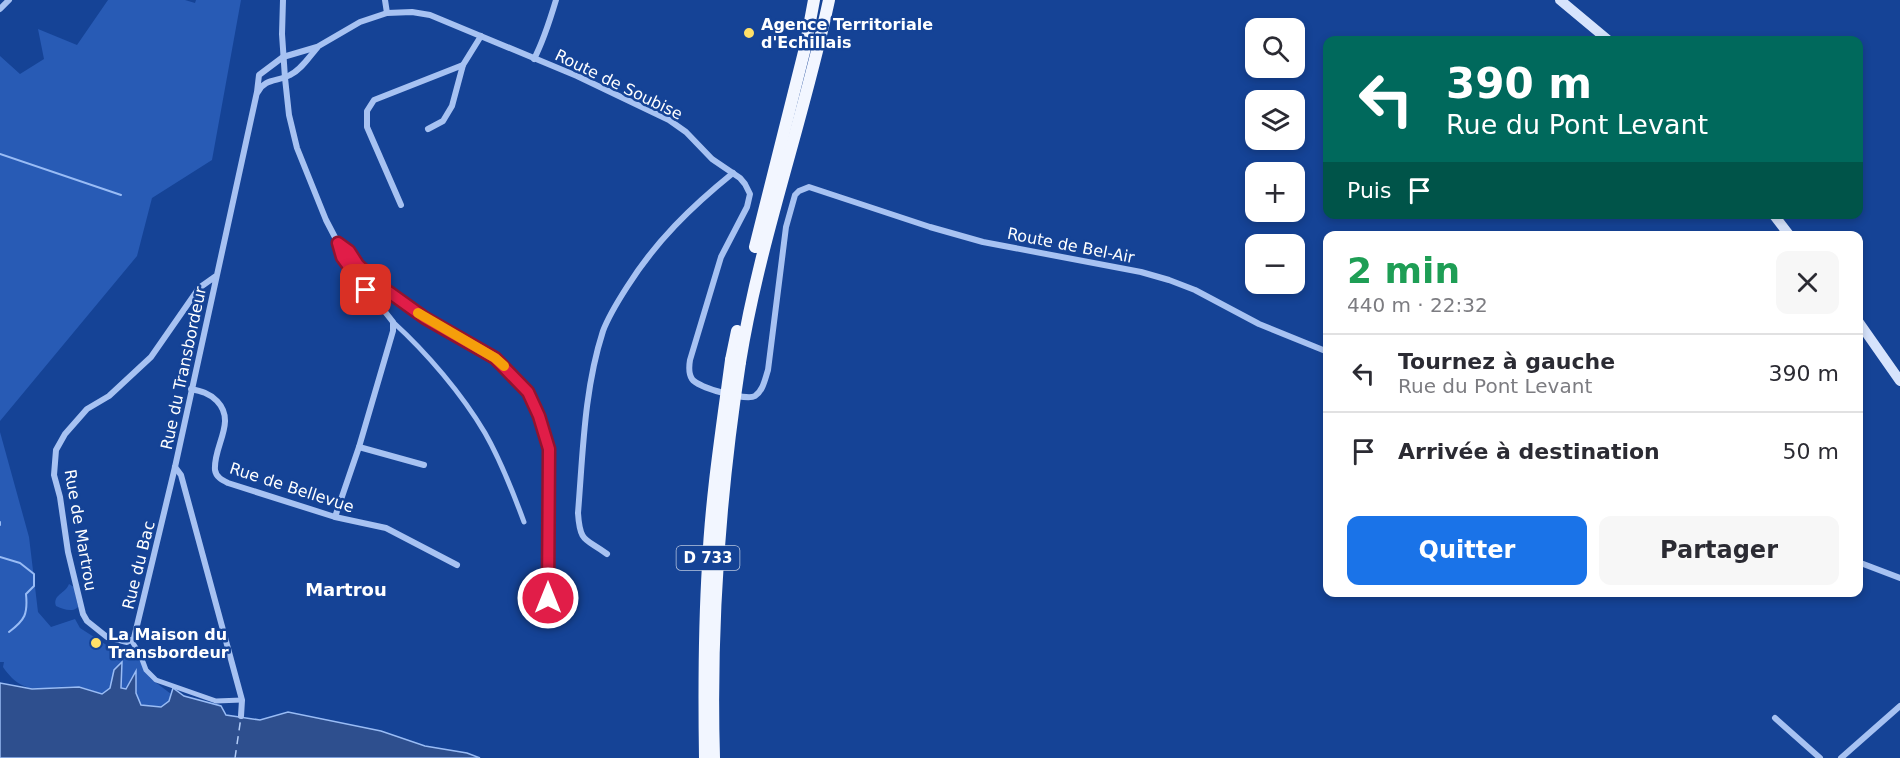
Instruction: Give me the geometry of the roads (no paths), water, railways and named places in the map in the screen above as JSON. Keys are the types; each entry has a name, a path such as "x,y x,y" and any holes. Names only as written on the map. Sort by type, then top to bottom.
{"main road":[{"name":"D 733","path":"714,758 713,650 717,561 736,361 746,285 805,48 814,0"},
{"name":"D 733","path":"705,758 704,666 708,563 718,453 736,361 764,245 806,98 829,0"},
{"path":"1560,0 1603,36"},
{"path":"1777,219 1786,231"},
{"path":"1863,328 1900,381"}],"street":[{"path":"0,9 9,0"},
{"path":"283,0 283,57 289,115 297,148 342,257 393,322 417,344 485,433 508,480 524,522"},
{"path":"386,0 387,13"},
{"path":"534,59 544,39 548,19 556,0"},
{"name":"Route de Soubise","path":"387,13 412,12 430,15 577,76 669,120 686,132 712,159 733,173 748,188 749,198 742,217 721,257 698,329 689,370 692,380 700,386 745,398 754,397 761,391 768,370 786,227 795,195 802,188"},
{"name":"Rue du Transbordeur","path":"241,716 242,700 181,475 175,467 191,389 259,75 283,57 317,47 360,22 387,13"},
{"path":"428,129 443,121 452,106 463,65 481,36"},
{"name":"Rue du Transbordeur","path":"257,92 265,83 285,78 295,72 317,47"},
{"path":"401,205 367,127 367,111 374,100 380,97 463,65"},
{"path":"607,555 586,541 579,528 578,513 588,401 594,362 604,330 610,315 652,249 700,199 733,173"},
{"name":"Route de Bel-Air","path":"802,188 815,188 930,227 983,242 1141,272 1169,280 1195,290 1259,324 1323,350"},
{"path":"338,243 349,251 358,265 386,290 425,318 495,358 528,392 539,416 549,449 548,620"},
{"name":"Rue de Martrou","path":"131,640 121,642 107,637 87,621 83,614 68,552 60,497 54,475 56,450 65,434 87,409 109,396 151,357 199,288 216,276"},
{"path":"334,517 359,447 393,331 393,322"},
{"name":"Rue de Bellevue","path":"191,389 212,396 221,405 225,416 224,432 215,470 219,478 228,483 334,517 386,528 457,565"},
{"path":"359,447 424,465"},
{"name":"Rue du Bac","path":"131,640 134,638 175,467"},
{"path":"1863,564 1900,578"},
{"path":"131,640 146,669 156,680 216,701 242,700"},
{"path":"1841,758 1900,706"},
{"path":"1775,718 1820,758"}],"waterway":[{"path":"0,154 121,195"},
{"path":"0,557 20,563 34,574 34,586 26,594 24,616 19,624 9,632"}],"place":[{"name":"Agence Territoriale d'Echillais","path":"749,33"},
{"name":"La Maison du Transbordeur","path":"96,643"}],"district":[{"name":"Martrou","path":"346,590"}]}
